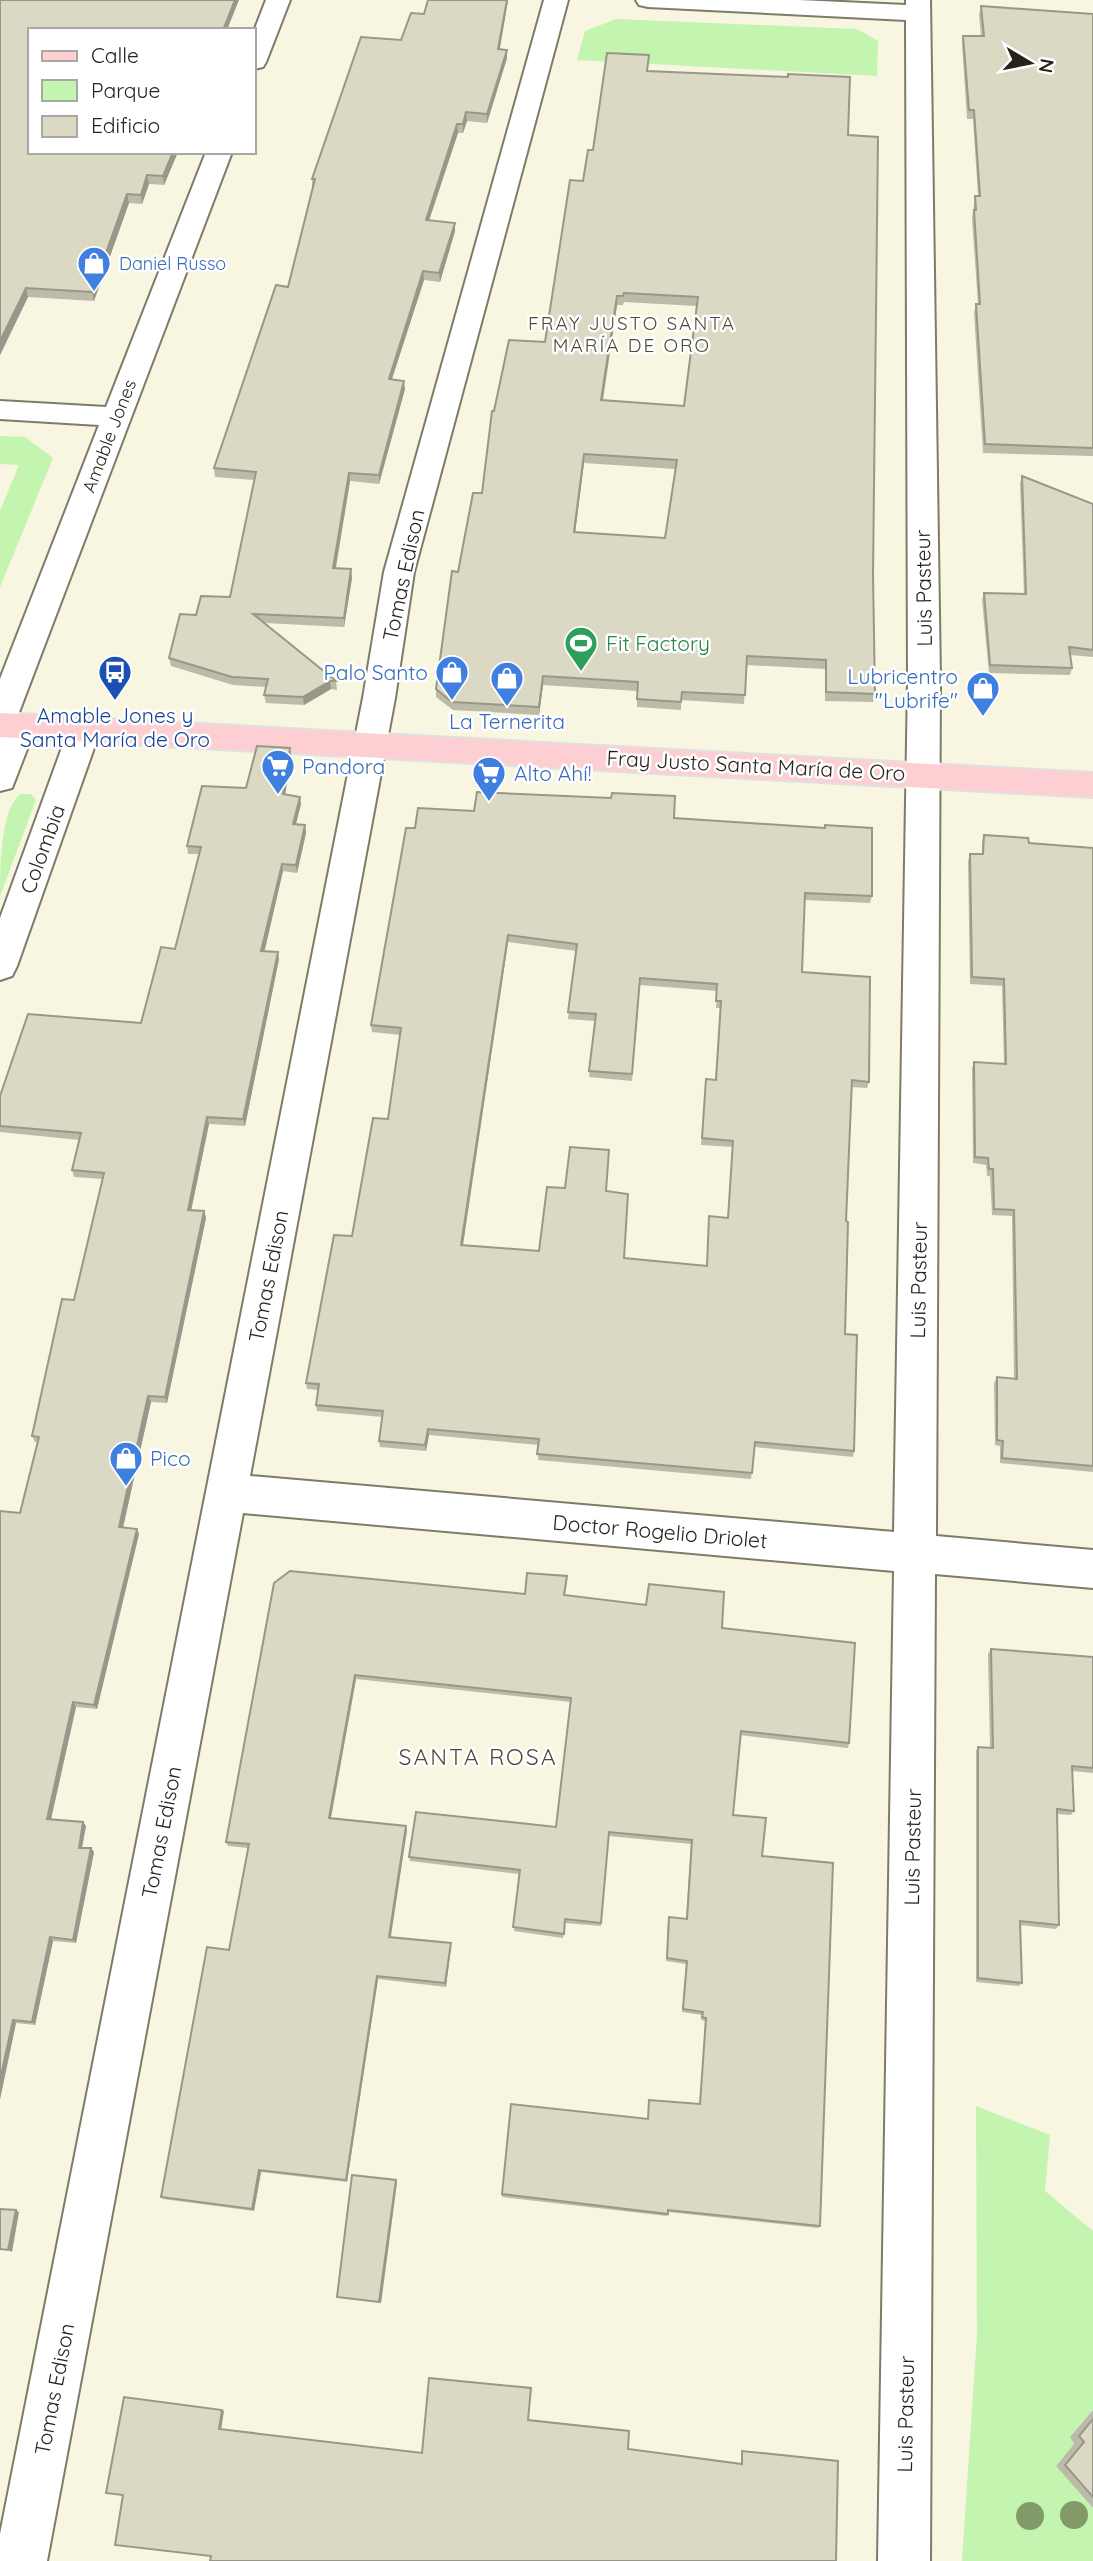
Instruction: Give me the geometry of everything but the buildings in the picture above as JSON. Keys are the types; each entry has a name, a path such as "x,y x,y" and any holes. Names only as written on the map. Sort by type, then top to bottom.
{"main road":[{"name":"Fray Justo Santa María de Oro","path":"7,724 84,731 370,744 1093,785"}],"street":[{"path":"256,57 278,0"},
{"name":"Tomas Edison","path":"21,2561 370,744 399,572 556,0"},
{"path":"649,0 918,7"},
{"name":"Luis Pasteur","path":"904,2561 923,775 918,7"},
{"name":"Amable Jones","path":"7,724 117,417 218,154"},
{"path":"0,410 117,417"},
{"path":"0,779 7,724"},
{"name":"Colombia","path":"0,967 84,731"},
{"name":"Doctor Rogelio Driolet","path":"226,1493 1093,1569"}],"green space":[{"path":"616,19 857,29 878,41 877,76 577,60 585,31"},
{"path":"0,436 25,437 53,458 0,587 0,511 19,465 0,464"},
{"path":"21,794 31,794 36,800 0,896 5,826 14,801"},
{"path":"976,2106 1050,2135 1045,2191 1093,2231 1093,2410 1070,2437 1074,2444 1056,2466 1093,2508 1093,2561 962,2561 977,2334"}],"place":[{"name":"Daniel Russo","path":"94,293"},
{"name":"Fit Factory","path":"581,673"},
{"name":"Amable Jones y Santa María de Oro","path":"115,702"},
{"name":"Palo Santo","path":"452,702"},
{"name":"La Ternerita","path":"507,708"},
{"name":"Lubricentro \"Lubrife\"","path":"983,718"},
{"name":"Pandora","path":"278,796"},
{"name":"Alto Ahí!","path":"489,803"},
{"name":"Pico","path":"126,1488"}],"district":[{"name":"FRAY JUSTO SANTA MARÍA DE ORO","path":"632,334"},
{"name":"SANTA ROSA","path":"478,1756"}]}
